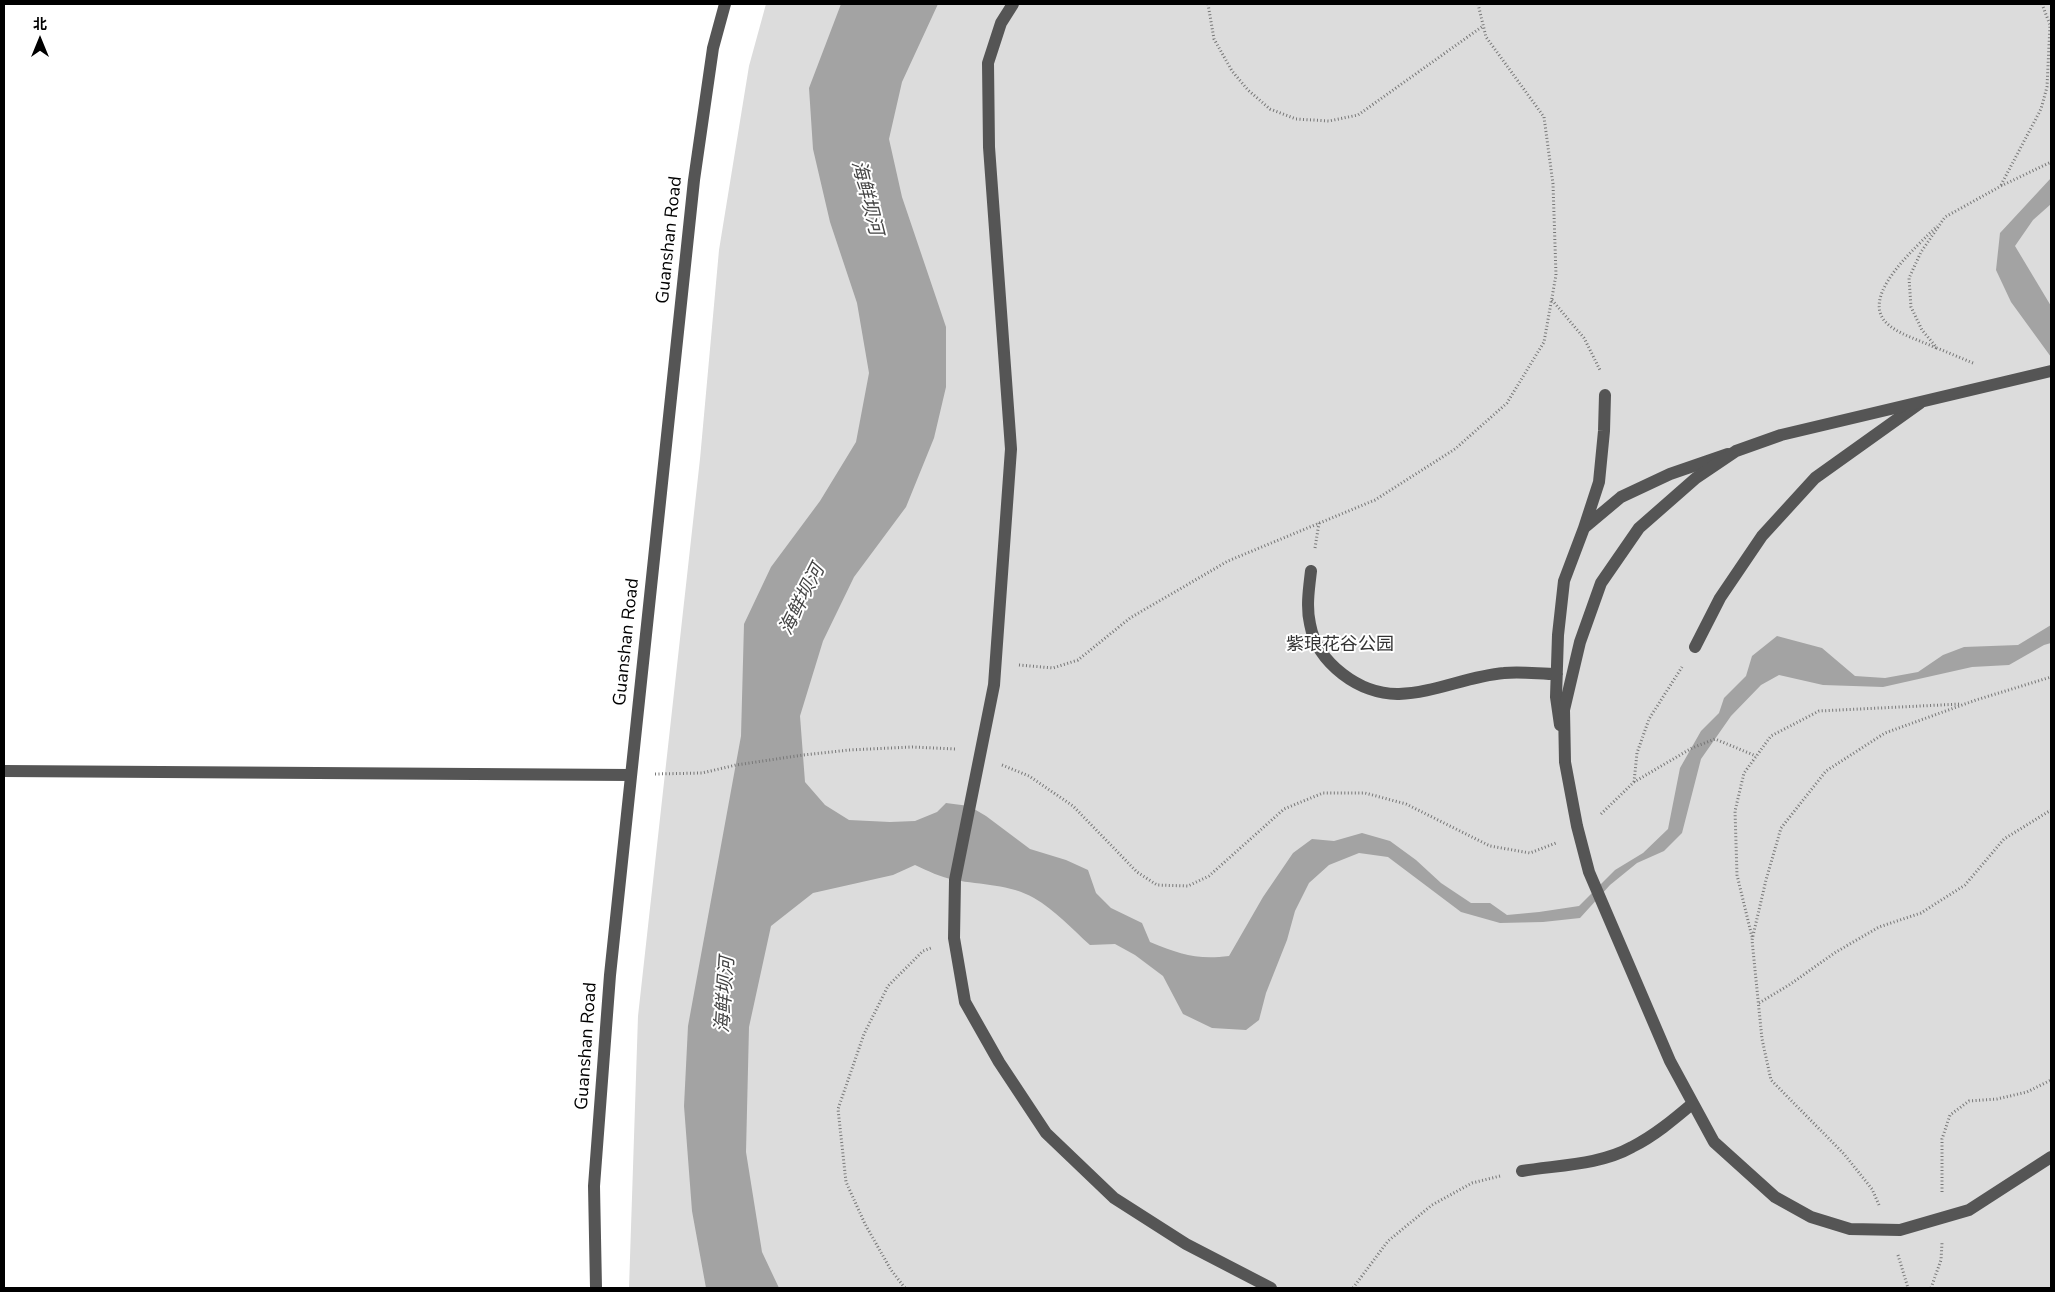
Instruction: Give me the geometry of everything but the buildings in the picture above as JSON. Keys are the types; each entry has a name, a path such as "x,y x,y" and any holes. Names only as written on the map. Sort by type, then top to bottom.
{"street":[{"name":"Guanshan Road","path":"596,1288 594,1186 610,974 694,180 713,48 726,4"},
{"path":"1013,4 1001,23 988,63 989,147 1011,449 994,685 955,880 954,938 965,1002 999,1062 1046,1133 1114,1198 1186,1244 1271,1288"},
{"path":"1584,528 1621,497 1670,474 1780,435 2051,371"},
{"path":"1605,396 1599,482 1564,581 1558,635 1556,697 1565,762 1577,826 1589,872 1662,1044 1692,1104 1714,1142 1775,1197 1811,1217 1850,1228 1890,1230 1900,1230 1969,1210 2051,1156"},
{"path":"1695,646 1720,598 1762,536 1815,478 1926,399"},
{"path":"1565,762 1564,710 1580,642 1601,583 1639,528 1696,478 1736,451"},
{"path":"1310,571 1308,594 1310,624 1319,650 1341,672 1369,690 1399,694 1506,672 1557,674"},
{"path":"4,771 631,775"},
{"path":"1522,1171 1599,1159 1631,1148 1666,1125 1692,1104"}],"path":[{"path":"1208,4 1214,39 1232,71 1248,90 1270,109 1296,119 1329,121 1358,115 1483,26"},
{"path":"996,662 1053,668 1078,660 1130,618 1228,561 1375,500 1455,449 1508,402 1544,342 1556,275 1553,193 1544,117 1486,37 1478,4"},
{"path":"2000,186 2041,109 2047,87 2050,24 2042,4"},
{"path":"1977,364 1962,360 1890,326 1882,317 1879,297 1889,277 1945,217 2000,186 2051,162"},
{"path":"1937,348 1922,330 1911,307 1909,278 1921,252 1945,217"},
{"path":"1552,300 1584,338 1600,369 1605,396"},
{"path":"1634,782 1637,753 1649,719 1695,646"},
{"path":"1752,940 1780,828 1826,771 1885,733 1965,704 2051,677"},
{"path":"1908,1288 1890,1230 1872,1189 1844,1154 1771,1080 1762,1039 1752,940 1737,875 1735,810 1744,773 1770,736 1819,711 1965,704"},
{"path":"1595,818 1634,782 1692,748 1715,739 1756,756"},
{"path":"631,775 702,774 736,765 804,755 912,747 962,749 1029,776 1072,806 1137,872 1157,885 1188,886 1209,876 1284,809 1322,794 1365,794 1406,804 1490,846 1530,853 1562,840"},
{"path":"1758,1003 1789,985 1836,952 1879,927 1921,913 1965,885 2004,839 2051,810"},
{"path":"905,1288 891,1270 865,1224 846,1182 838,1109 864,1034 888,986 923,951 954,938"},
{"path":"1942,1194 1942,1139 1950,1115 1969,1101 1996,1099 2027,1092 2051,1080"},
{"path":"1353,1288 1388,1242 1432,1205 1472,1183 1522,1171"},
{"path":"1931,1288 1941,1260 1942,1241"}],"green space":[{"name":"紫琅花谷公园","path":"766,4 2051,4 2051,1288 629,1288 638,1016 700,459 719,250 749,66"}],"water":[{"name":"海鲜坝河","path":"841,4 938,4 902,82 889,139 902,197 946,327 946,387 934,438 906,507 854,577 823,641 800,716 805,782 825,805 849,820 915,821 937,812 946,803 969,806 986,816 1030,849 1066,860 1088,870 1096,893 1111,908 1142,923 1150,942 1188,955 1207,957 1229,956 1263,897 1293,853 1312,839 1334,841 1362,833 1390,841 1416,860 1441,883 1471,903 1490,903 1507,915 1539,912 1579,906 1615,870 1643,853 1668,829 1680,768 1701,731 1719,713 1724,698 1746,676 1752,656 1777,636 1822,648 1855,676 1885,678 1918,672 1943,655 1964,647 2018,645 2051,625 2051,643 2009,665 1972,667 1883,687 1823,685 1779,675 1761,685 1731,716 1701,759 1682,833 1664,851 1637,863 1610,885 1580,918 1543,922 1500,923 1461,912 1388,857 1359,853 1329,865 1309,883 1295,911 1287,940 1266,993 1259,1020 1246,1030 1212,1028 1183,1014 1163,976 1135,955 1115,944 1090,945 1049,908 1025,893 950,879 915,865 893,875 813,893 771,926 749,1027 746,1152 762,1252 779,1288 706,1288 692,1211 684,1106 688,1026 741,736 744,624 771,567 820,501 856,442 869,373 857,303 830,222 813,149 809,88"},
{"path":"2051,178 2051,204 2033,220 2015,246 2051,306 2051,357 2011,302 1996,270 2000,233"}]}
